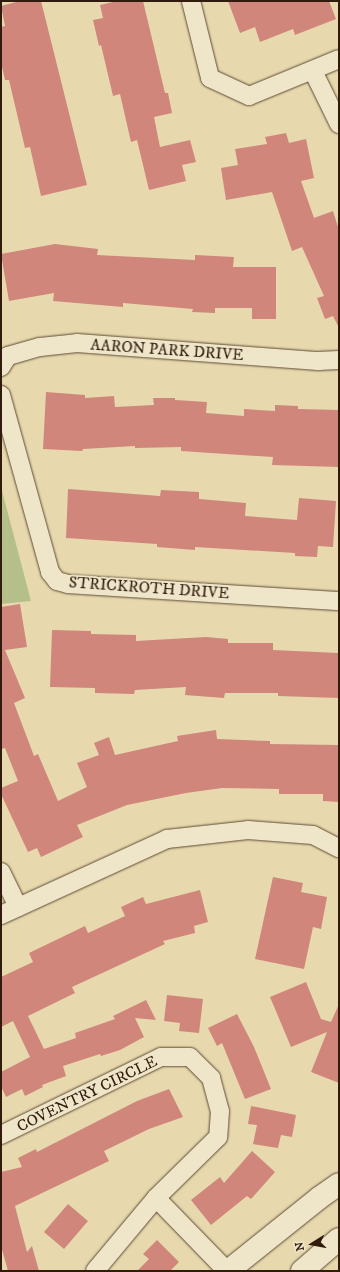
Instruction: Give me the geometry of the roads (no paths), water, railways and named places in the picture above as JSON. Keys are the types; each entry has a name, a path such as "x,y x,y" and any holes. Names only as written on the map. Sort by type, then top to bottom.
{"main road":[{"path":"228,1271 319,1198 339,1184"},
{"path":"302,1271 339,1239"}],"street":[{"path":"191,1 210,78 249,96 339,59"},
{"path":"313,70 339,124"},
{"name":"AARON PARK DRIVE","path":"1,367 8,356 40,347 77,343 318,361 339,360"},
{"name":"STRICKROTH DRIVE","path":"1,395 50,572 57,581 68,584 339,601"},
{"path":"1,915 167,839 248,830 313,835 339,848"},
{"path":"1,872 18,907"},
{"name":"COVENTRY CIRCLE","path":"1,1135 161,1057 190,1057 211,1078 220,1110 218,1137 156,1198 95,1271"},
{"path":"156,1198 228,1271"}]}
